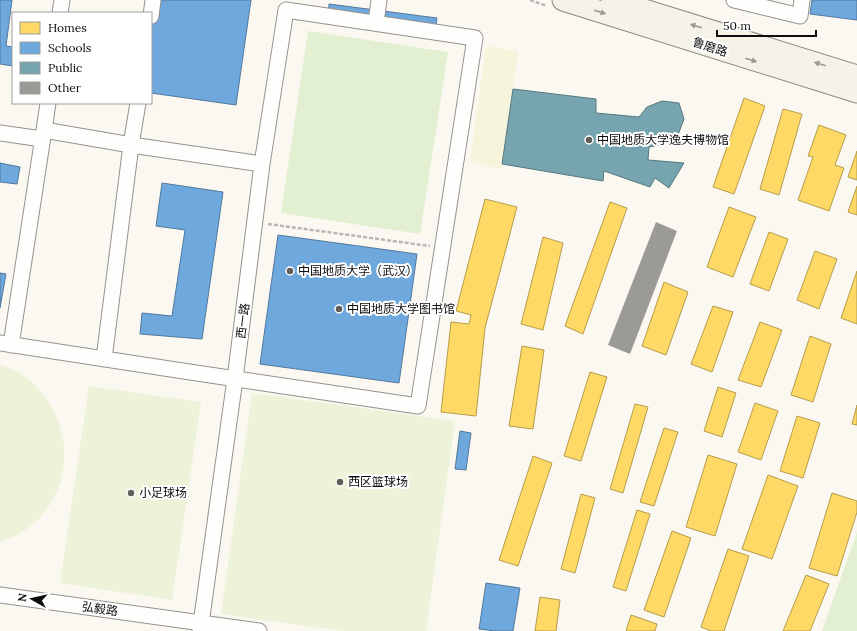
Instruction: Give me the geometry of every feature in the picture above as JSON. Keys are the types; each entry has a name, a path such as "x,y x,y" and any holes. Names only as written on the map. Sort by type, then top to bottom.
{"main road":[{"name":"鲁磨路","path":"563,0 857,92"},
{"name":"鲁磨路","path":"612,0 857,76"}],"street":[{"path":"60,12 62,0"},
{"path":"152,12 154,0"},
{"path":"48,104 6,344 418,406 475,38 376,23 379,0"},
{"path":"734,0 800,16 802,0"},
{"name":"西一路","path":"200,627 256,223 262,164 286,10 376,23"},
{"path":"104,359 131,145 138,104"},
{"path":"0,132 43,134 262,164"},
{"name":"弘毅路","path":"0,594 200,627 259,631"}],"path":[{"path":"256,223 442,248"}],"shaded area":[{"path":"486,46 518,51 502,169 470,162"}],"green space":[{"path":"308,31 448,52 420,234 281,213"},
{"path":"0,365 23,375 42,393 55,413 62,435 64,457 61,479 53,500 40,517 22,532 0,542"},
{"name":"小足球场","path":"89,386 201,402 172,600 60,583"},
{"path":"252,393 455,421 426,631 342,631 221,614"},
{"path":"857,532 857,631 822,631"}],"building: Homes":[{"path":"744,98 765,106 734,194 713,187"},
{"path":"783,109 802,114 779,195 760,189"},
{"path":"819,125 846,135 835,165 844,168 829,211 798,200 813,157 808,156"},
{"path":"857,151 857,180 848,177"},
{"path":"857,186 857,215 848,212"},
{"path":"485,199 517,207 485,328 476,416 441,412 451,322 469,324 471,315 456,311"},
{"path":"610,202 627,208 583,334 565,326"},
{"path":"729,207 756,217 733,277 707,267"},
{"path":"769,232 788,239 769,291 750,284"},
{"path":"543,237 563,243 543,330 521,324"},
{"path":"815,251 837,259 819,309 797,300"},
{"path":"857,271 857,324 841,318"},
{"path":"664,282 688,292 666,355 642,346"},
{"path":"713,306 733,312 712,372 691,364"},
{"path":"760,322 782,330 761,387 738,380"},
{"path":"810,336 831,344 813,402 791,395"},
{"path":"522,346 544,350 533,429 509,426"},
{"path":"590,372 607,377 581,461 564,456"},
{"path":"718,387 736,393 722,437 704,431"},
{"path":"755,403 778,411 761,460 738,452"},
{"path":"635,404 648,407 623,493 610,489"},
{"path":"857,405 857,425 852,424"},
{"path":"797,416 820,423 803,478 780,471"},
{"path":"664,428 678,432 654,506 640,502"},
{"path":"708,455 737,464 715,536 686,527"},
{"path":"533,456 552,463 518,566 499,560"},
{"path":"768,475 798,486 772,559 742,549"},
{"path":"832,493 857,501 857,512 837,576 809,568"},
{"path":"581,494 595,498 575,573 561,569"},
{"path":"637,510 650,514 626,591 613,587"},
{"path":"672,531 691,538 664,617 644,610"},
{"path":"728,549 749,556 724,631 711,631 701,627"},
{"path":"806,575 829,584 810,631 783,631"},
{"path":"540,597 560,600 556,631 535,631"},
{"path":"631,615 657,624 655,631 626,631"}],"building: Schools":[{"path":"0,0 12,0 6,46 12,47 12,66 0,64"},
{"path":"154,0 251,0 236,105 152,93 152,15"},
{"path":"812,0 857,0 857,20 810,14"},
{"path":"329,4 437,18 435,32 328,17"},
{"path":"0,163 20,167 17,184 0,182"},
{"path":"162,183 223,192 202,339 140,334 142,313 172,316 185,230 156,226"},
{"name":"中国地质大学图书馆","path":"278,235 417,254 399,383 260,364"},
{"path":"0,273 6,274 0,308"},
{"path":"460,431 471,433 466,470 455,469"},
{"path":"486,583 520,588 513,631 479,629"}],"building: Public":[{"name":"中国地质大学逸夫博物馆","path":"513,89 596,99 596,113 639,117 647,107 662,101 679,103 684,119 678,135 665,144 649,147 648,160 684,163 669,188 655,178 650,187 604,171 603,181 502,164"}],"building: Other":[{"path":"656,222 677,231 630,354 608,345"}],"place":[{"name":"中国地质大学逸夫博物馆","path":"589,140"},
{"name":"中国地质大学（武汉）","path":"290,271"},
{"name":"中国地质大学图书馆","path":"339,309"},
{"name":"西区篮球场","path":"340,482"},
{"name":"小足球场","path":"131,493"}]}
